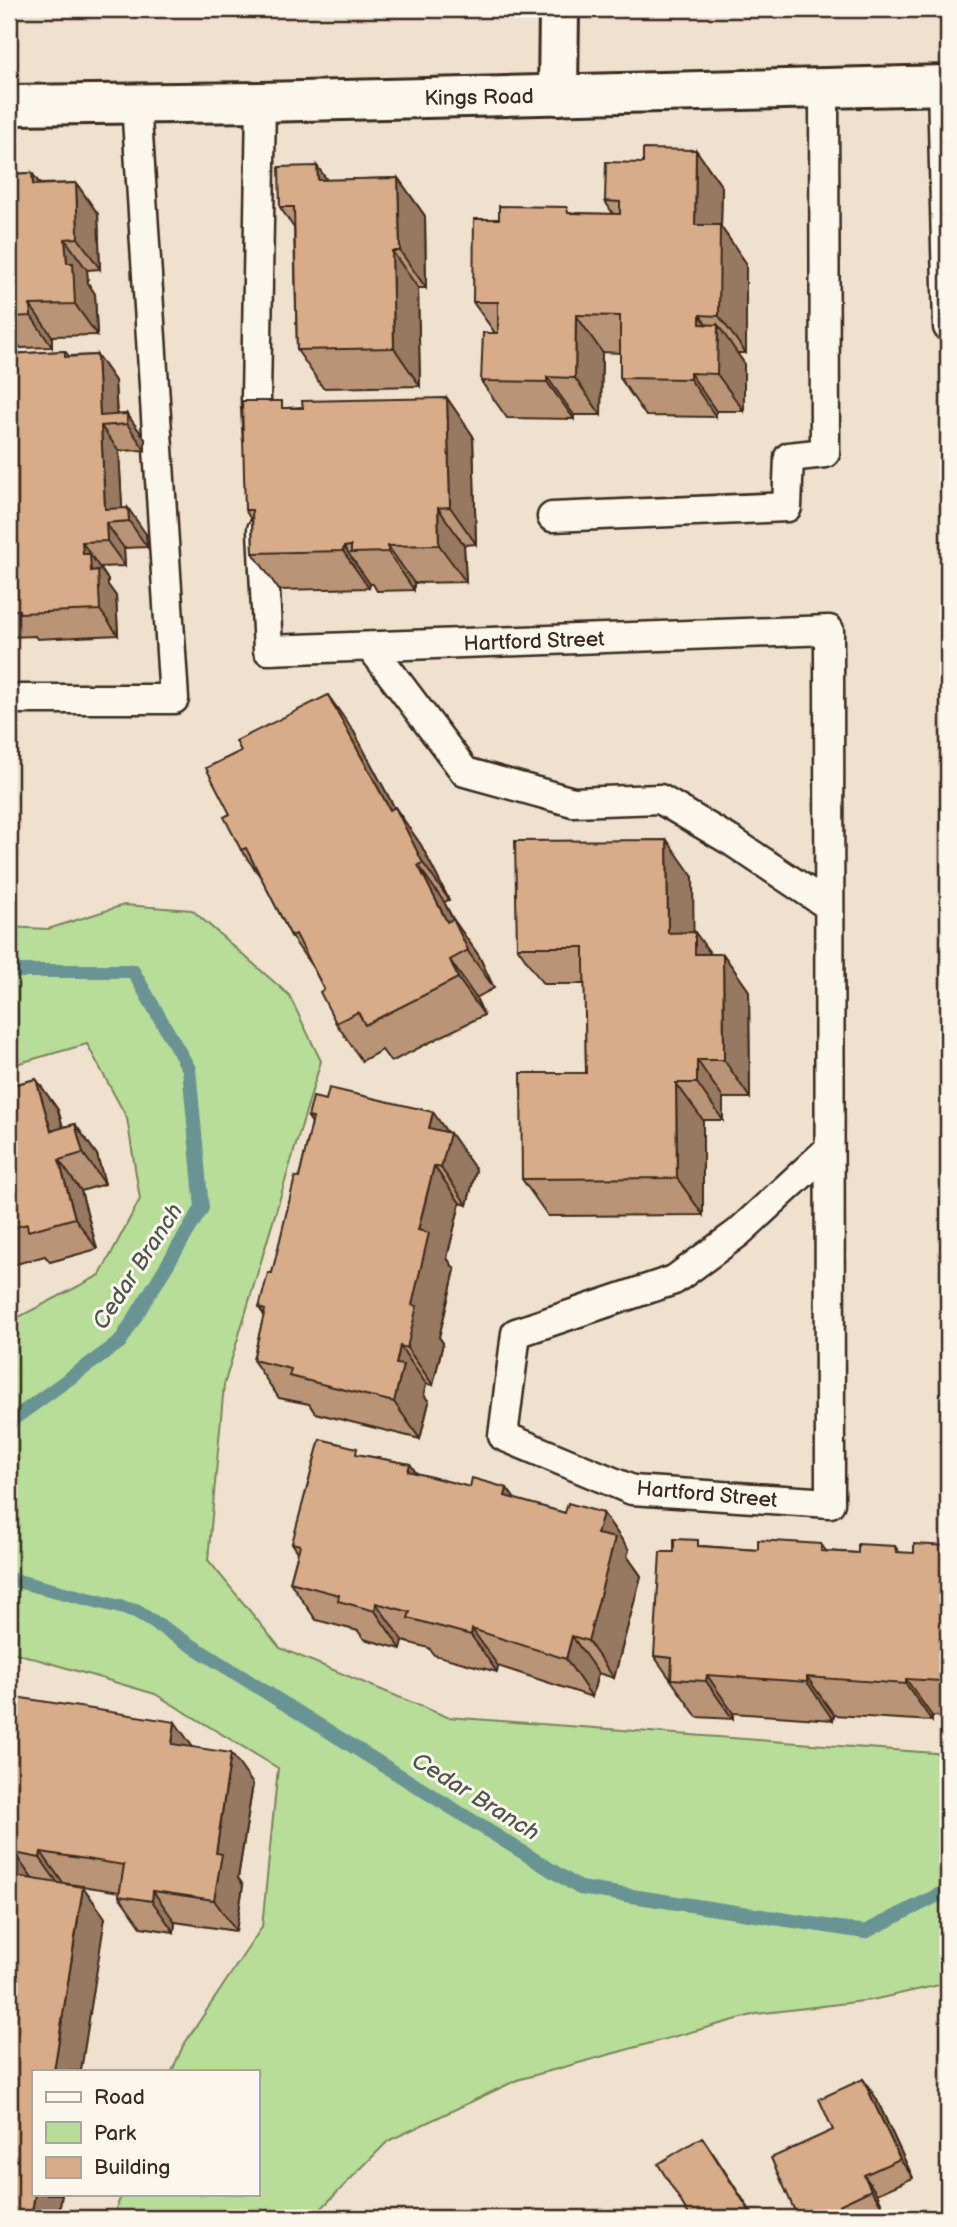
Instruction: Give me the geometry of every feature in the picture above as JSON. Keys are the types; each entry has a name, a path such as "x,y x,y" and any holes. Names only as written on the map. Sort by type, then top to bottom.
{"street":[{"path":"558,95 559,9"},
{"name":"Kings Road","path":"9,105 261,102 945,85"}],"lane":[{"path":"945,85 948,327"},
{"path":"552,517 787,507 789,457 825,453 824,88"},
{"path":"259,464 256,398 261,102"},
{"path":"9,699 174,699 136,103"},
{"name":"Hartford Street","path":"261,504 268,650 829,630 830,1503 632,1490 503,1436 516,1333 674,1280 738,1233 829,1149"},
{"path":"371,647 465,772 573,802 660,799 733,842 829,906"}],"green space":[{"path":"124,905 192,910 289,995 321,1061 224,1385 208,1560 280,1648 447,1717 948,1754 948,1983 872,2000 756,2014 517,2080 388,2141 312,2218 112,2218 121,2196 259,2196 259,2070 172,2070 183,2046 262,1927 278,1768 155,1694 9,1651 9,1322 100,1275 140,1199 127,1118 87,1044 9,1066 9,927 48,929"}],"building":[{"path":"643,149 696,150 695,225 720,225 719,316 700,315 700,324 718,325 717,374 690,373 690,379 620,378 620,316 576,315 575,378 547,377 547,382 481,381 483,333 498,333 498,302 473,302 474,219 499,219 499,206 567,207 568,213 620,214 620,202 605,201 606,162 643,163"},
{"path":"945,162 948,162 948,356"},
{"path":"317,166 318,180 398,178 400,251 392,251 394,348 297,350 294,207 280,207 279,167"},
{"path":"32,173 33,185 76,183 78,238 65,239 67,263 73,263 75,304 30,305 31,316 9,317 9,174"},
{"path":"65,351 65,357 97,355 100,416 127,414 127,424 101,426 105,509 128,508 129,521 106,523 107,541 82,542 83,554 90,554 91,571 98,570 100,610 19,613 19,610 9,610 9,354"},
{"path":"447,398 450,507 438,508 439,545 388,546 388,552 351,553 351,546 344,547 343,551 253,553 252,510 245,510 242,401 282,401 282,408 303,408 302,401"},
{"path":"328,695 390,810 395,807 423,863 418,865 447,922 453,919 468,950 450,960 458,978 365,1025 358,1012 336,1023 320,992 324,989 296,934 291,936 246,848 241,850 224,817 230,814 206,768 241,751 236,741"},
{"path":"667,840 668,933 695,932 695,954 723,954 724,1060 697,1060 697,1083 676,1083 677,1178 522,1179 521,1073 586,1073 584,947 517,947 515,841"},
{"path":"36,1079 51,1131 75,1124 83,1153 59,1160 75,1218 28,1231 27,1224 9,1229 9,1086"},
{"path":"329,1088 433,1112 429,1128 450,1133 441,1168 434,1166 418,1230 429,1233 412,1305 417,1306 407,1348 400,1346 396,1364 403,1365 394,1402 289,1376 291,1369 253,1360 265,1310 259,1308 268,1273 272,1273 295,1177 299,1178 313,1118 308,1117 313,1097 326,1100"},
{"path":"320,1439 357,1448 356,1454 410,1464 408,1471 470,1487 472,1478 507,1488 505,1496 565,1513 568,1503 603,1513 597,1534 615,1538 588,1641 572,1636 566,1659 472,1629 471,1635 408,1618 410,1612 376,1603 375,1611 338,1601 339,1595 290,1582 300,1545 292,1543"},
{"path":"674,1539 698,1540 698,1546 758,1550 758,1540 821,1544 821,1551 858,1553 858,1544 895,1546 896,1552 914,1553 914,1544 948,1546 948,1641 947,1658 942,1658 941,1681 906,1679 906,1684 807,1677 807,1682 707,1675 706,1681 671,1679 672,1658 654,1656 660,1552 674,1552"},
{"path":"9,1696 175,1722 172,1744 231,1753 216,1853 222,1854 214,1900 153,1891 152,1901 119,1896 124,1865 41,1852 40,1858 14,1853 11,1872 9,1871"},
{"path":"9,1875 83,1887 54,2070 32,2070 32,2196 35,2196 31,2218 9,2218"},
{"path":"863,2079 900,2159 864,2175 871,2190 839,2205 845,2218 798,2218 771,2158 833,2130 819,2099"},
{"path":"702,2137 754,2218 691,2218 658,2164"}],"waterway":[{"name":"Cedar Branch","path":"9,971 133,971 189,1069 202,1208 120,1342 9,1422"},
{"name":"Cedar Branch","path":"9,1579 136,1611 580,1888 865,1932 948,1890"}]}
